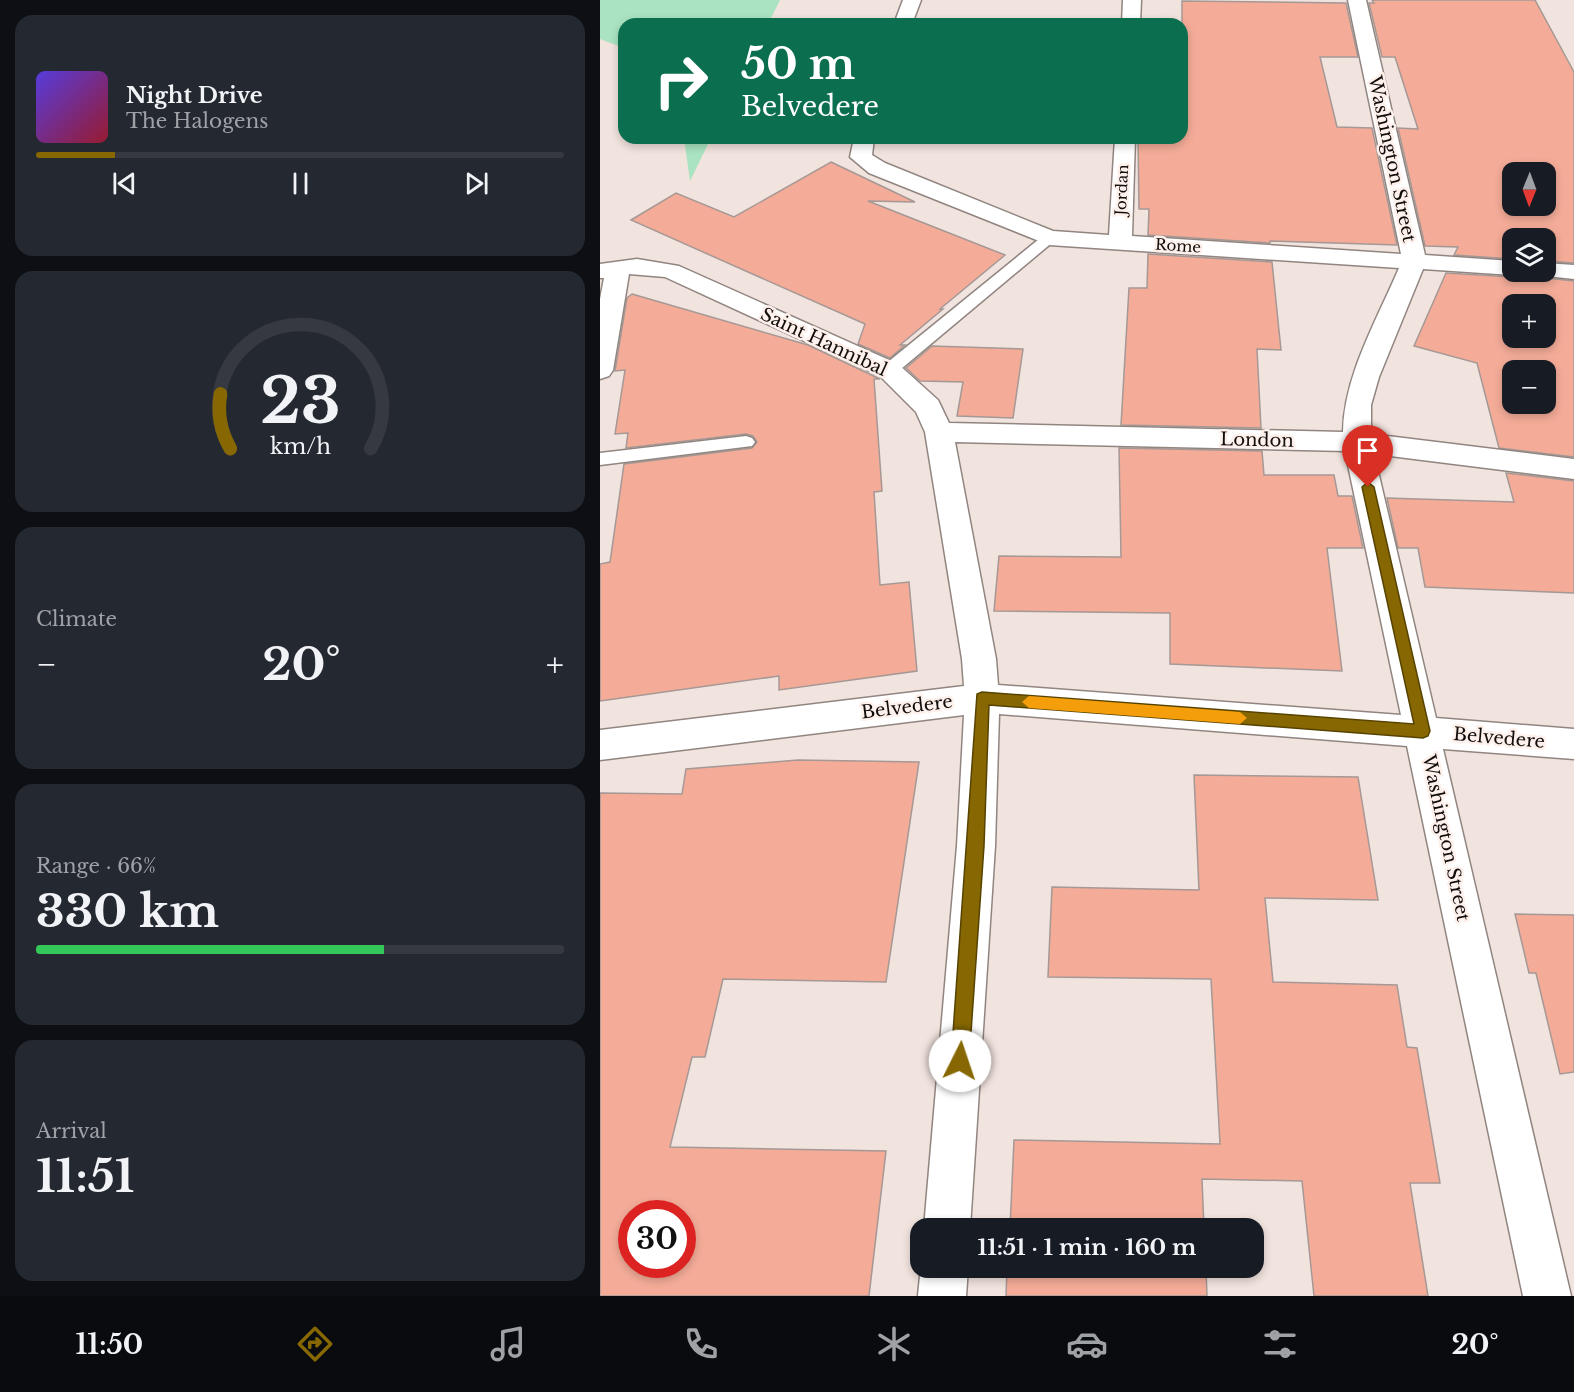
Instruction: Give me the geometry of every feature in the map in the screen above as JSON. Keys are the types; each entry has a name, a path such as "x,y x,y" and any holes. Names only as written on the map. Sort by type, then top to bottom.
{"street":[{"path":"905,18 912,0"},
{"path":"1131,18 1132,0"},
{"name":"Washington Street","path":"1357,0 1414,261 1357,405 1358,442 1547,1296"},
{"name":"Jordan","path":"1120,243 1125,144"},
{"name":"Rome","path":"862,147 877,168 1049,238 1502,267"},
{"name":"Saint Hannibal","path":"609,269 637,266 671,271 889,370 928,407 939,432 979,659 982,698 976,846 948,1218"},
{"path":"600,370 609,269"},
{"path":"1556,271 1574,272"},
{"name":"London","path":"939,432 1358,442 1574,469"},
{"name":"Belvedere","path":"600,745 982,698 1574,744"},
{"path":"942,1296 944,1278"}],"lane":[{"path":"889,370 1049,238"},
{"path":"600,459 746,442"}],"green space":[{"path":"600,0 780,0 771,18 618,18 618,46 600,39"},
{"path":"685,144 708,144 690,181"}],"building":[{"path":"1372,0 1535,0 1574,72 1574,263 1556,262 1556,228 1502,228 1502,258 1454,255 1458,247 1425,246 1398,128 1418,129 1395,57 1382,57 1369,3 1374,3"},
{"path":"1182,1 1346,3 1358,57 1320,57 1337,127 1372,128 1397,245 1270,241 1270,243 1148,235 1149,209 1139,209 1138,144 1188,144 1188,18 1182,18"},
{"path":"831,162 915,202 868,201 1005,255 940,309 943,309 900,345 905,345 890,358 858,344 865,324 631,220 676,193 734,217"},
{"path":"1148,254 1272,262 1281,350 1257,349 1261,428 1121,425 1129,288 1147,288"},
{"path":"1446,273 1502,276 1502,282 1556,282 1556,279 1574,281 1574,457 1499,448 1477,363 1414,346"},
{"path":"632,294 808,345 880,379 874,379 882,491 874,492 880,585 909,582 917,671 779,690 779,676 600,701 600,564 610,562 624,464 752,448 757,442 753,436 746,434 626,448 628,433 615,434 625,370 615,371 627,298"},
{"path":"932,346 1023,349 1013,418 957,416 963,382 920,381 906,368"},
{"path":"1119,448 1262,451 1264,475 1334,475 1338,496 1352,496 1363,548 1327,548 1342,671 1170,664 1170,613 994,611 999,556 1121,557"},
{"path":"1506,473 1574,481 1574,593 1425,587 1418,548 1398,548 1387,498 1514,502"},
{"path":"798,760 919,762 886,982 723,979 705,1057 692,1057 670,1147 886,1151 869,1296 600,1296 600,793 682,794 686,769"},
{"path":"1194,775 1358,777 1378,900 1265,898 1273,982 1397,985 1407,1047 1417,1048 1440,1183 1410,1183 1428,1296 1314,1296 1302,1181 1202,1179 1204,1218 1010,1218 1014,1140 1220,1144 1211,979 1048,977 1052,887 1199,890"},
{"path":"1515,914 1574,915 1574,1072 1560,1074 1536,973 1529,973"},
{"path":"1007,1278 1206,1278 1207,1296 1006,1296"}],"slow traffic":[{"path":"1029,702 1240,718"}],"route":[{"path":"960,1061 976,846 982,698 1423,731 1368,487"}]}
